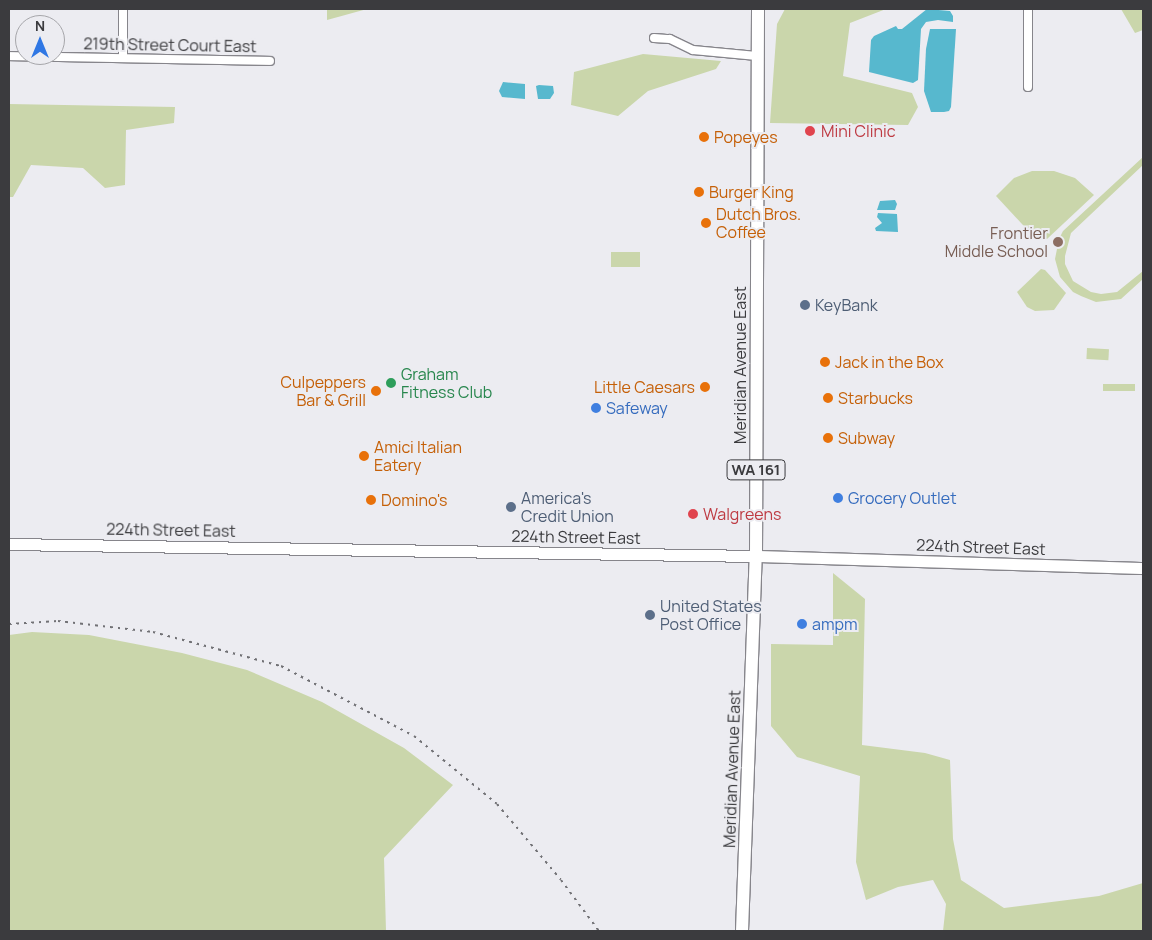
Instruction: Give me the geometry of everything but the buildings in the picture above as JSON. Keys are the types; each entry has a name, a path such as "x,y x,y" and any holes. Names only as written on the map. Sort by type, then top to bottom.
{"main road":[{"name":"Meridian Avenue East","path":"742,931 756,556 758,9"},
{"name":"224th Street East","path":"9,544 756,556 1143,568"}],"street":[{"path":"123,9 123,57"},
{"path":"1028,9 1028,87"},
{"path":"654,38 670,39 693,50 757,56"},
{"name":"219th Street Court East","path":"9,56 270,61"}],"green space":[{"path":"327,9 367,9 327,20"},
{"path":"785,9 886,9 850,23 843,76 912,93 918,107 908,125 770,123 777,24"},
{"path":"1121,9 1143,9 1143,30 1135,33"},
{"path":"643,54 721,61 716,69 648,91 618,116 571,105 574,72"},
{"path":"9,104 175,107 174,123 126,130 125,185 105,188 83,168 31,165 13,197 9,197"},
{"path":"1143,157 1143,165 1071,233 1065,256 1065,264 1073,281 1091,292 1101,294 1117,292 1143,271 1143,279 1121,299 1096,302 1073,292 1060,277 1055,259 1059,239 1063,231"},
{"path":"1032,171 1054,171 1075,178 1094,195 1047,239 1034,237 996,196 1014,178"},
{"path":"611,252 640,252 640,267 611,267"},
{"path":"1041,269 1045,270 1066,293 1054,310 1035,311 1027,307 1017,292"},
{"path":"1087,348 1109,349 1108,360 1086,359"},
{"path":"1103,384 1135,384 1135,391 1103,391"},
{"path":"833,573 865,599 862,745 925,753 950,760 953,839 961,880 1004,908 1099,896 1143,883 1143,931 943,931 946,904 933,880 898,887 866,900 856,862 860,776 797,757 771,726 771,644 833,645"},
{"path":"32,632 89,635 182,653 247,670 322,702 404,748 453,785 384,858 386,931 9,931 9,635"}],"water":[{"path":"927,9 950,11 953,16 953,22 938,20 926,22 921,29 918,80 913,83 869,72 871,40 874,36 896,26 898,29 902,29"},
{"path":"930,29 956,29 951,107 949,111 944,112 931,112 924,91 926,49"},
{"path":"503,82 525,84 525,99 502,97 499,91"},
{"path":"536,86 553,86 554,93 550,99 538,99"},
{"path":"895,200 897,204 895,210 877,210 880,201"},
{"path":"878,213 897,214 898,232 876,231 875,228 882,223 877,217"}],"railway":[{"path":"9,624 58,621 153,632 281,666 414,736 497,804 561,880 599,931"}],"place":[{"name":"Mini Clinic","path":"810,131"},
{"name":"Popeyes","path":"704,137"},
{"name":"Burger King","path":"699,192"},
{"name":"Dutch Bros. Coffee","path":"706,223"},
{"name":"Frontier Middle School","path":"1058,242"},
{"name":"KeyBank","path":"805,305"},
{"name":"Jack in the Box","path":"825,362"},
{"name":"Graham Fitness Club","path":"391,383"},
{"name":"Little Caesars","path":"705,387"},
{"name":"Culpeppers Bar & Grill","path":"376,391"},
{"name":"Starbucks","path":"828,398"},
{"name":"Safeway","path":"596,408"},
{"name":"Subway","path":"828,438"},
{"name":"Amici Italian Eatery","path":"364,456"},
{"name":"Grocery Outlet","path":"838,498"},
{"name":"Domino's","path":"371,500"},
{"name":"America's Credit Union","path":"511,507"},
{"name":"Walgreens","path":"693,514"},
{"name":"United States Post Office","path":"650,615"},
{"name":"ampm","path":"802,624"}]}
